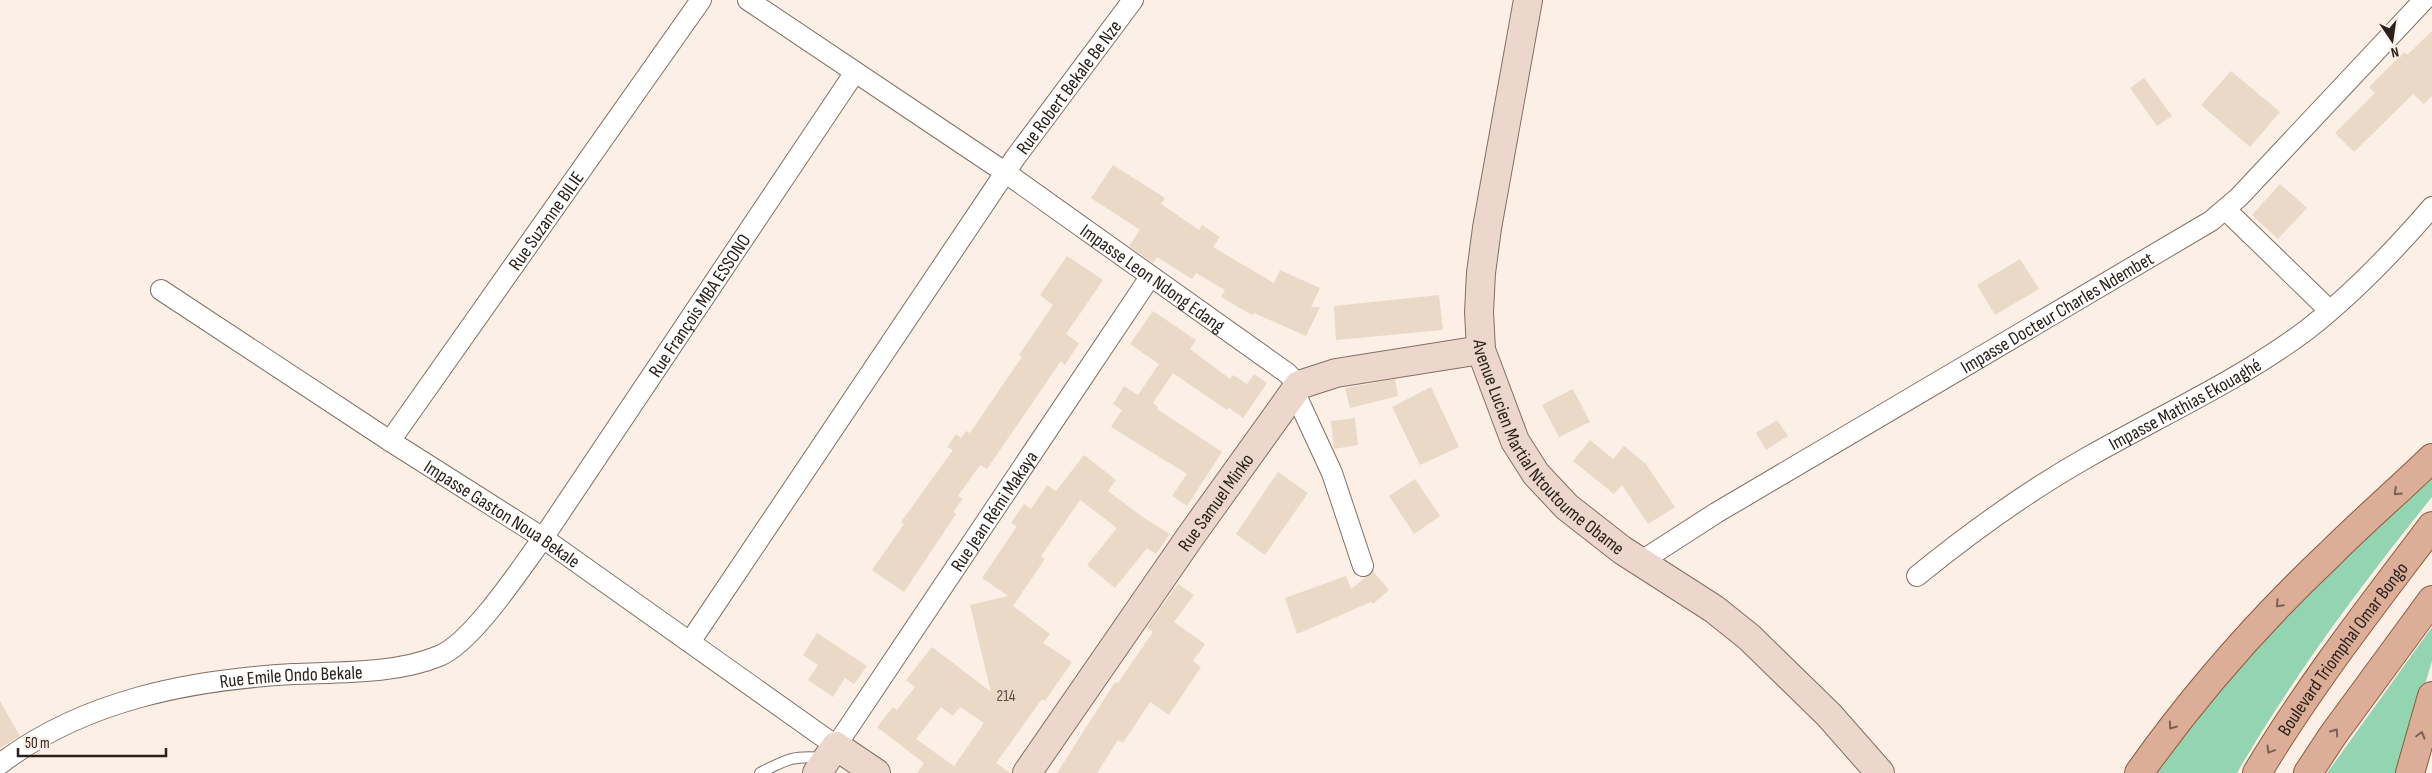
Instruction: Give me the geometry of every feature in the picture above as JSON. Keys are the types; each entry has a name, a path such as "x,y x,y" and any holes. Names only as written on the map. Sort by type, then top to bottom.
{"main road":[{"name":"Avenue Lucien Martial Ntoutoume Obame","path":"1528,0 1481,273 1479,312 1481,350 1505,418 1516,441 1536,474 1567,507 1592,529 1714,609 1749,637 1817,702 1880,773"},
{"path":"1296,388 1316,377 1481,350"},
{"name":"Rue Samuel Minko","path":"1027,773 1184,545 1296,388"},
{"path":"2138,773 2177,718 2245,641 2329,554 2432,458"},
{"name":"Boulevard Triomphal Omar Bongo","path":"2257,773 2276,741 2338,650 2432,526"},
{"path":"2308,773 2333,734 2432,600"},
{"path":"2410,773 2432,696"},
{"path":"827,759 876,773"}],"street":[{"name":"Rue Suzanne BILIE","path":"390,441 701,0"},
{"name":"Impasse Leon Ndong Edang","path":"748,0 1006,173 1150,277 1288,372 1296,388"},
{"name":"Rue Robert Bekale Be Nze","path":"690,642 1006,173 1133,0"},
{"name":"Impasse Docteur Charles Ndembet","path":"1640,562 1716,513 2188,235 2226,210 2424,0"},
{"name":"Rue François MBA ESSONO","path":"543,538 855,72"},
{"name":"Impasse Mathias Ekouaghé","path":"1917,576 1959,542 2031,492 2087,457 2168,414 2259,361 2308,329 2387,257 2432,207"},
{"path":"2226,210 2329,310"},
{"name":"Rue Jean Rémi Makaya","path":"827,759 1150,277"},
{"name":"Impasse Gaston Noua Bekale","path":"161,290 390,441 543,538 690,642 827,759"},
{"path":"1296,388 1332,473 1363,566"},
{"name":"Rue Emile Ondo Bekale","path":"0,764 47,735 132,698 196,683 262,676 364,671 408,664 440,656 463,639 490,608 543,538"}],"lane":[{"path":"760,773 787,759 802,756 827,759"}],"green space":[{"path":"2432,475 2432,497 2329,631 2237,773 2153,773 2232,675 2312,589"},
{"path":"2432,627 2432,661 2399,773 2327,773"}],"building":[{"path":"2432,31 2432,96 2424,104 2413,94 2354,152 2335,133 2375,93 2369,87 2404,52 2407,55"},
{"path":"2231,71 2280,112 2250,147 2201,105"},
{"path":"2144,78 2172,116 2157,126 2130,88"},
{"path":"1113,165 1165,198 1161,204 1199,230 1202,225 1220,237 1213,247 1274,283 1280,270 1320,288 1311,307 1320,307 1306,336 1254,313 1252,315 1221,297 1225,290 1196,273 1192,279 1157,257 1153,263 1129,246 1140,230 1091,198"},
{"path":"2280,184 2307,208 2278,239 2252,215"},
{"path":"1067,256 1103,280 1066,334 1079,343 1065,365 1061,361 987,469 980,465 958,496 963,499 953,512 956,514 904,592 872,570 904,524 901,522 953,450 947,447 956,434 961,438 966,431 970,433 1022,357 1019,355 1053,305 1040,295"},
{"path":"2020,259 2039,289 1995,315 1977,285"},
{"path":"1439,295 1443,330 1336,340 1334,306"},
{"path":"1153,311 1196,340 1190,349 1230,379 1233,375 1247,384 1254,374 1267,383 1243,418 1229,408 1227,410 1173,373 1153,403 1158,407 1157,409 1222,452 1187,506 1172,496 1187,474 1111,427 1122,410 1113,404 1124,386 1138,395 1159,364 1130,344"},
{"path":"1395,379 1398,396 1350,408 1345,388"},
{"path":"1431,387 1459,447 1420,465 1392,407"},
{"path":"1573,389 1590,422 1559,437 1542,405"},
{"path":"1355,418 1358,445 1334,449 1331,421"},
{"path":"1777,420 1788,436 1766,450 1756,433"},
{"path":"1590,440 1613,459 1624,446 1646,464 1675,507 1648,524 1622,485 1614,494 1573,461"},
{"path":"1084,455 1116,480 1108,491 1144,518 1170,534 1156,554 1147,548 1115,588 1087,565 1117,528 1080,500 1041,556 1045,559 1013,606 1050,634 1043,643 1072,662 1045,701 1042,699 996,763 1011,773 917,773 924,763 877,727 893,707 897,710 915,687 906,680 932,647 991,692 970,605 1008,596 982,578 1017,526 1011,523 1024,504 1031,509 1047,485 1056,491","holes":["941,707 953,716 960,707 984,723 954,766 916,739"]},
{"path":"1278,472 1308,493 1265,555 1236,534"},
{"path":"1415,479 1440,516 1414,534 1389,496"},
{"path":"1373,571 1389,590 1373,604 1371,602 1297,634 1285,598 1346,576 1351,589"},
{"path":"1178,584 1194,595 1174,622 1205,644 1193,661 1201,667 1169,715 1150,702 1123,743 1118,740 1097,773 1057,773 1115,682 1118,683 1153,632 1147,627"},
{"path":"817,633 867,666 854,684 845,678 833,697 808,680 818,665 803,655"},
{"path":"0,701 20,736 0,748"}]}
